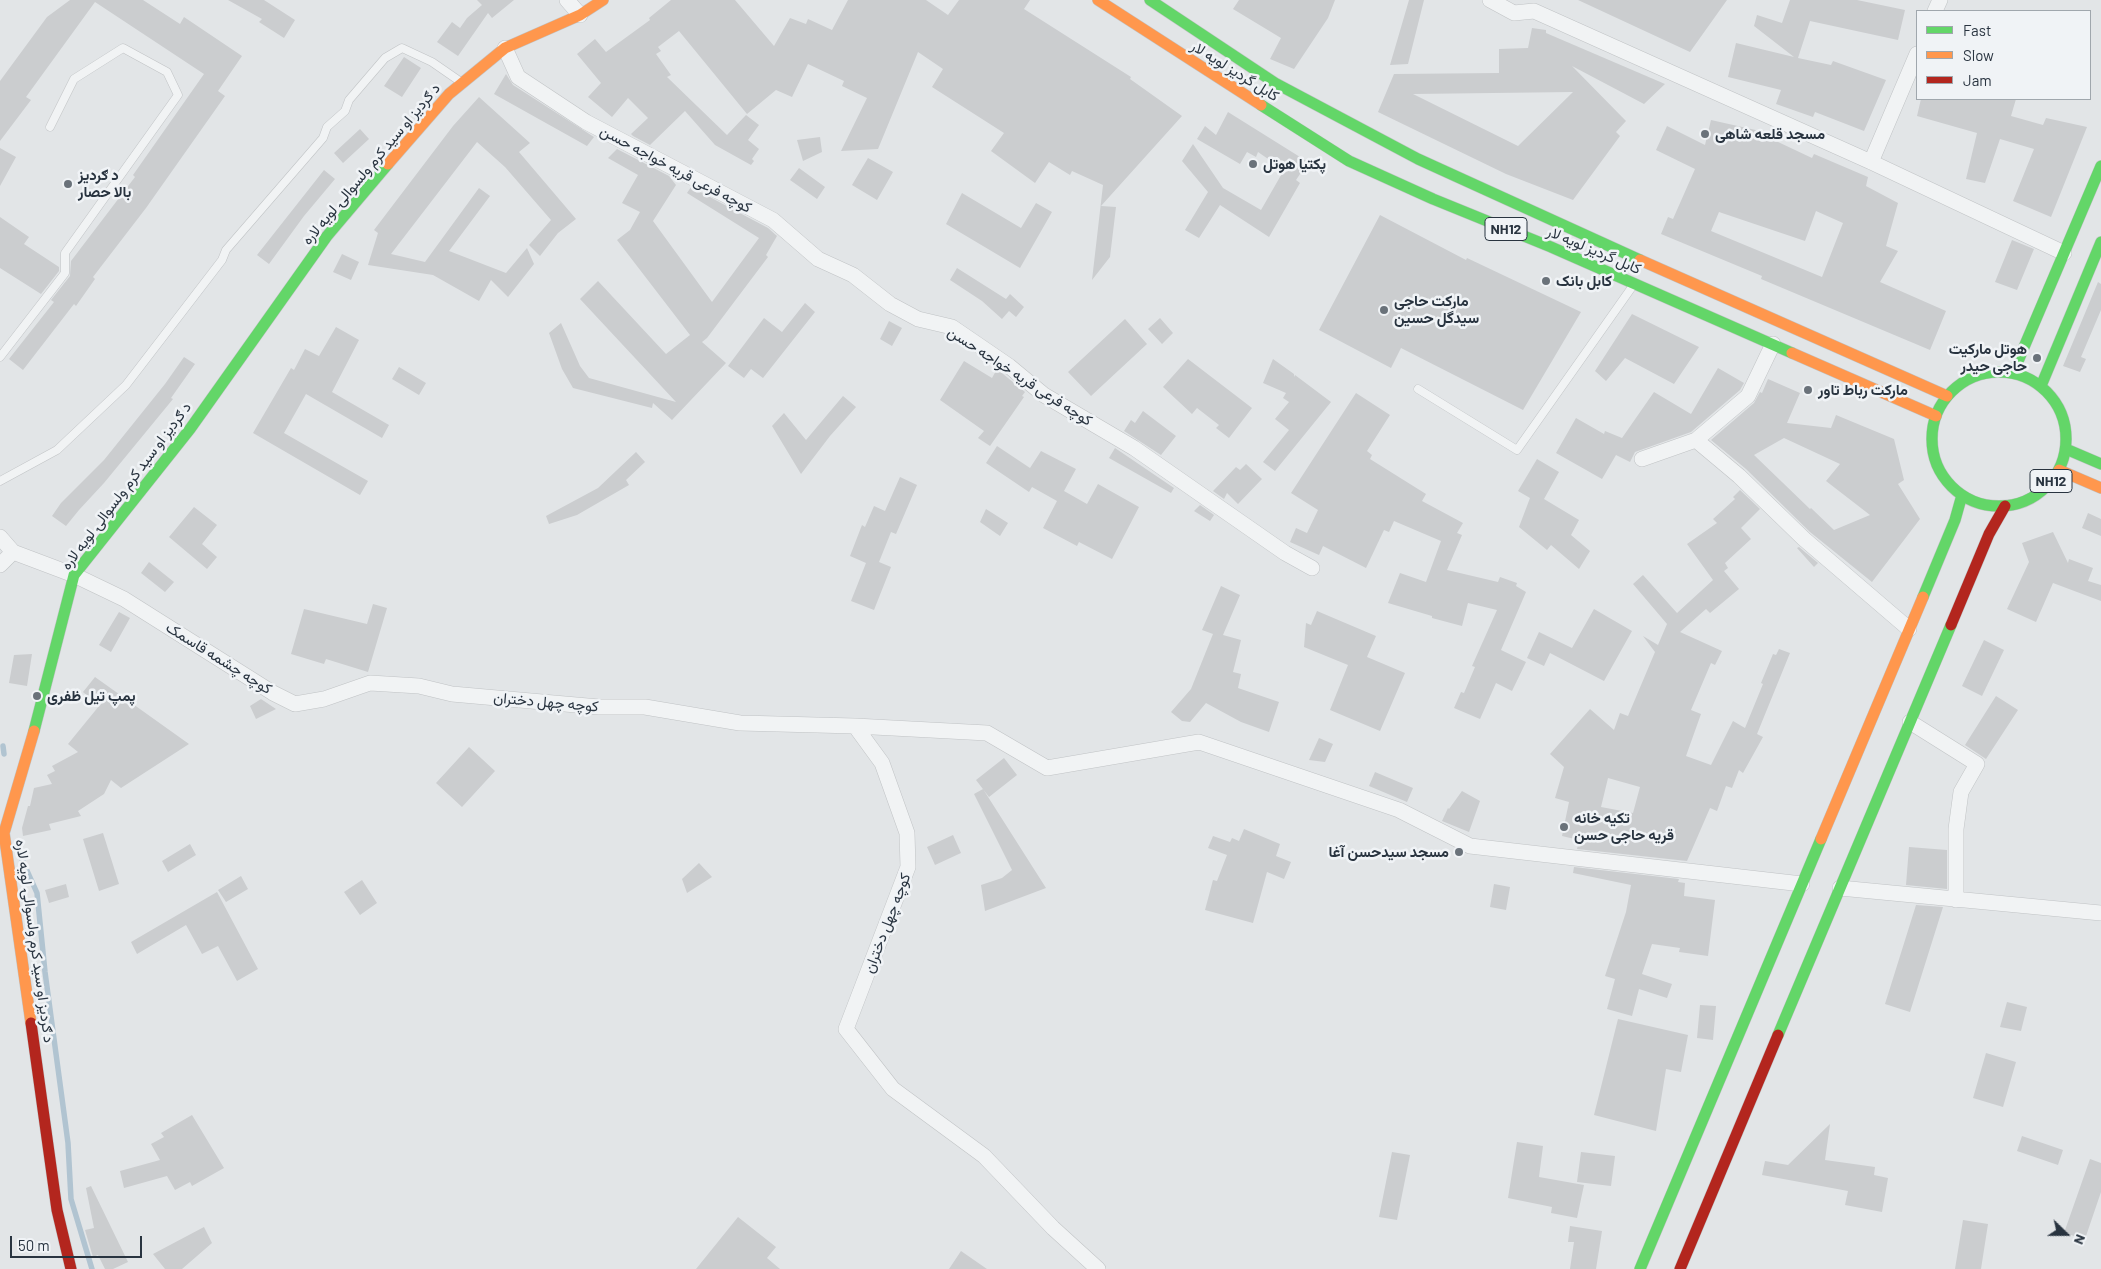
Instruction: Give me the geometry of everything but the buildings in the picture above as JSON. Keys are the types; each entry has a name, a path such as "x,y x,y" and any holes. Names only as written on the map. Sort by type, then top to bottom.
{"main road":[{"name":"د ګردیز او سید کرم ولسوالۍ لویه لاره","path":"71,1269 57,1210 2,835 36,726 74,575 190,429 327,236 449,94 505,48 580,15 603,0"},
{"name":"کابل گردیز لویه لار","path":"1098,0 1350,161 1433,199 1635,284 1936,416"},
{"name":"کابل گردیز لویه لار","path":"1150,0 1275,83 1418,159 1561,225 1947,396"},
{"path":"2013,373 2101,166"},
{"path":"2041,386 2101,242"},
{"name":"NH12","path":"2005,371 2013,373 2026,377 2041,386 2059,406 2066,427 2066,448 2059,470 2046,488 2027,501 2005,506 1983,504 1962,496 1946,480 1935,460 1932,438 1936,416 1947,396 1963,381 1984,373 2005,371"},
{"name":"NH12","path":"2066,448 2101,464"},
{"name":"NH12","path":"2059,470 2101,488"},
{"path":"1640,1269 1910,629 1955,520 1962,496"},
{"path":"1680,1269 1989,534 2005,506"}],"street":[{"path":"566,0 580,15"},
{"path":"1490,0 1514,13 1534,11 1871,162 2064,253"},
{"name":"کوچه فرعی قریه خواجه حسن","path":"505,48 518,77 586,122 772,220 818,259 853,275 890,304 918,319 952,327 1009,366 1044,394 1134,448 1286,553 1312,568"},
{"path":"1871,162 1916,56"},
{"path":"1642,459 1696,440 1748,396 1773,344"},
{"path":"1696,440 1739,476 1804,539 1910,629"},
{"path":"0,538 13,552 0,566"},
{"name":"کوچه چشمه قاسمک","path":"13,552 74,575 124,599 273,693 295,704 324,698 370,683"},
{"name":"کوچه چهل دختران","path":"370,683 419,686 452,694 599,707 645,707 740,723 855,726 882,763 907,833 908,867 846,1029 893,1089 984,1156 1053,1228 1098,1269"},
{"path":"1910,722 1977,764 1961,792 1956,829 1956,900"},
{"path":"855,726 987,732 1047,768 1200,742 1399,810 1470,846 1802,884"},
{"path":"1840,888 2101,913"}],"lane":[{"path":"0,357 65,273 64,252 178,96 167,72 123,48 74,79 50,127"},
{"path":"0,481 58,450 126,386 222,260 226,250 323,138 327,127 345,111 349,100 385,58 402,48 432,62 462,83"},
{"path":"1418,389 1517,450 1635,284"}],"waterway":[{"path":"3,746 4,754"},
{"path":"20,855 37,893 45,972 68,1143 71,1199 92,1269"}],"traffic: fast":[{"path":"1150,0 1275,83 1418,159 1640,260"},
{"path":"1261,105 1349,161 1792,353"},
{"path":"34,731 74,575 190,429 327,236 388,164"},
{"path":"2013,373 2101,166"},
{"path":"2041,386 2101,242"},
{"path":"1999,372 2025,377 2036,383 2046,392 2055,402 2061,413 2066,439 2061,465 2055,476 2046,486 2036,495 2025,501 1999,506 1973,501 1962,495 1952,486 1943,476 1937,465 1932,439 1937,413 1943,402 1952,392 1962,383 1973,377 1999,372"},
{"path":"2066,449 2101,464"},
{"path":"1923,597 1955,520 1962,495"},
{"path":"1778,1035 1951,625"},
{"path":"1640,1269 1821,839"}],"traffic: slow":[{"path":"388,164 449,94 505,48 580,15 603,0"},
{"path":"1098,0 1261,105"},
{"path":"1640,260 1947,396"},
{"path":"1792,353 1936,416"},
{"path":"2059,470 2101,488"},
{"path":"1821,839 1923,597"},
{"path":"31,1023 4,833 34,731"}],"traffic: jam":[{"path":"1951,625 1989,534 2005,506"},
{"path":"31,1023 57,1210 71,1269"},
{"path":"1680,1269 1778,1035"}],"place":[{"name":"مسجد قلعه شاهی","path":"1705,134"},
{"name":"پکتیا هوتل","path":"1253,164"},
{"name":"د ګردیز بالا حصار","path":"68,184"},
{"name":"کابل بانک","path":"1546,281"},
{"name":"مارکت حاجی سیدگل حسین","path":"1384,310"},
{"name":"هوتل مارکیت حاجی حیدر","path":"2037,358"},
{"name":"مارکت رباط تاور","path":"1808,390"},
{"name":"پمپ تیل ظفری","path":"37,696"},
{"name":"تکیه خانه قریه حاجی حسن","path":"1564,827"},
{"name":"مسجد سیدحسن آغا","path":"1459,852"}]}
